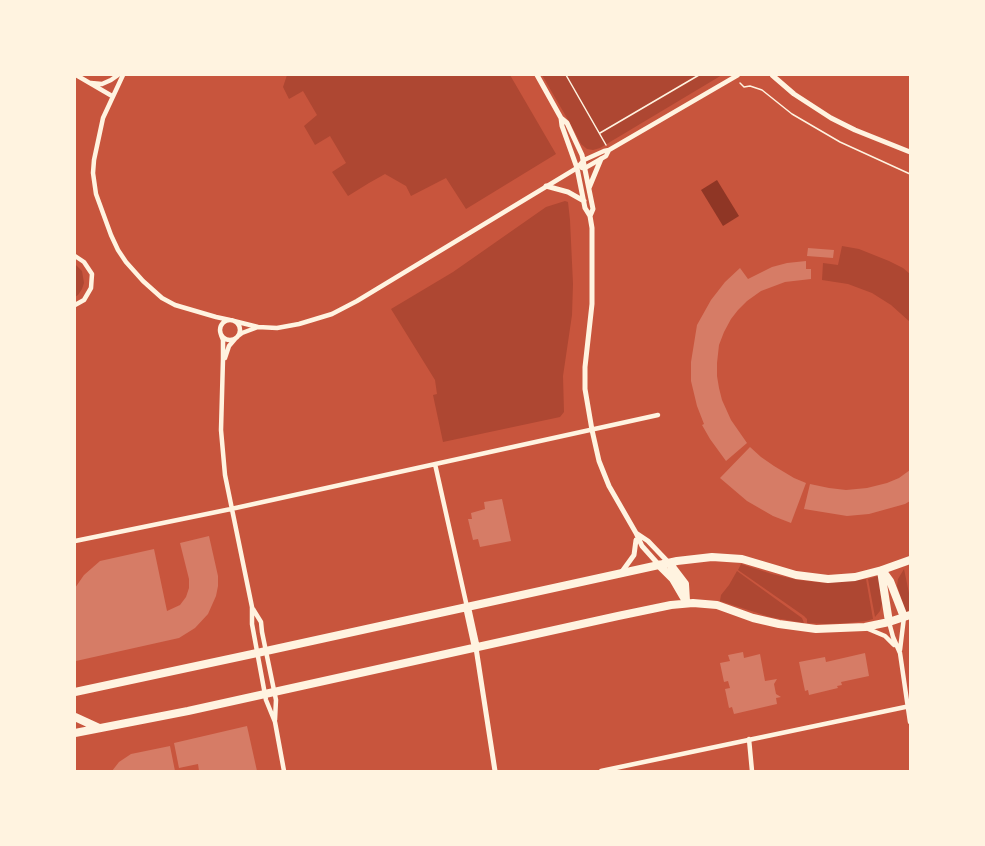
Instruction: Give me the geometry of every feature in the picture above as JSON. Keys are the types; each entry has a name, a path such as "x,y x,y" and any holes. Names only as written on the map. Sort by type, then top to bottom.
{"highway":[{"path":"76,691 669,563 712,557 742,559 796,575 828,579 855,577 882,571 910,560"},
{"path":"669,563 685,584 687,603"},
{"path":"659,565 674,579 687,603"},
{"path":"75,733 188,711 639,611 687,603 717,605 753,618 805,628 865,627 907,616 890,581 882,571"},
{"path":"882,571 889,622"},
{"path":"467,608 476,648"},
{"path":"75,717 99,728"}],"street":[{"path":"76,75 112,96"},
{"path":"89,82 102,84 118,75"},
{"path":"123,75 104,118 93,160 96,194 118,250 143,281 170,303 258,327 287,327 332,315 577,168 584,160 609,150 738,75"},
{"path":"537,75 561,118 567,123 584,160 593,209 590,216"},
{"path":"772,75 794,94 831,118 910,152"},
{"path":"561,118 577,168 585,208 590,216 592,294 585,388 592,430 599,461 609,486 642,546 659,565"},
{"path":"577,168 585,168 606,156 609,150"},
{"path":"589,188 601,159"},
{"path":"546,186 568,192 584,201"},
{"path":"75,256 84,262 92,274 91,288 84,300 75,305"},
{"path":"232,320 221,325 220,331 223,341 221,419 225,475 252,607 252,624 257,653 267,702 275,722 284,771"},
{"path":"232,320 240,328 237,337"},
{"path":"223,367 230,346 237,337 258,327"},
{"path":"221,335 229,340 237,337"},
{"path":"75,541 658,415"},
{"path":"435,464 467,608"},
{"path":"636,533 648,541 669,563"},
{"path":"621,573 634,555 636,533"},
{"path":"252,607 261,622 276,700 275,722"},
{"path":"900,652 907,616"},
{"path":"889,622 894,641 900,652 910,722"},
{"path":"865,627 885,636 900,652"},
{"path":"476,648 495,771"},
{"path":"601,771 909,705"},
{"path":"749,740 752,771"}],"path":[{"path":"566,75 609,150"},
{"path":"600,133 699,75"},
{"path":"744,87 750,86 762,90 792,114 825,134 910,174"}],"shaded area":[{"path":"287,75 510,75 556,154 466,209 446,178 411,196 406,186 385,174 348,196 332,172 346,163 330,136 315,145 304,126 317,115 303,91 289,99 283,87"},
{"path":"542,75 722,75 593,150 581,144"},
{"path":"717,180 739,216 723,226 701,190"},
{"path":"568,202 570,220 573,284 572,315 563,376 564,412 560,417 443,442 433,395 437,394 435,380 391,309 453,272 546,207"},
{"path":"842,246 859,249 889,261 910,274 910,322 891,305 872,293 848,284 822,280 823,263 838,265"},
{"path":"75,264 82,271 84,283 75,297"},
{"path":"741,564 798,580 825,583 866,579 873,619 848,623 807,623 804,616 738,570"},
{"path":"904,569 910,598 910,610 906,612 897,586"},
{"path":"737,571 802,618 804,623 770,617 720,601 721,595"},
{"path":"878,576 882,604 875,617 868,579"}],"building":[{"path":"808,248 834,250 833,258 807,256"},
{"path":"806,261 806,269 811,269 811,279 785,282 761,291 738,310 724,332 719,345 717,363 719,388 731,420 747,443 726,461 702,425 704,424 691,381 691,362 697,325 711,300 740,268 748,279 772,267"},
{"path":"750,447 774,466 806,483 791,523 747,501 720,478"},
{"path":"910,470 910,501 905,504 869,514 847,516 804,509 810,484 846,490 867,488 899,478"},
{"path":"502,499 511,541 480,547 478,539 473,540 468,519 472,519 471,513 485,509 484,502"},
{"path":"209,536 218,586 208,614 195,628 179,638 76,661 75,588 84,575 100,561 154,549 167,611 180,605 189,588 180,543"},
{"path":"743,652 744,658 760,654 765,681 777,679 774,684 776,694 781,697 776,698 777,704 734,714 732,707 729,708 725,689 730,688 728,681 724,682 720,663 730,661 728,655"},
{"path":"865,653 869,676 841,682 842,685 837,686 838,688 809,695 808,690 805,691 799,662 825,657 826,662"},
{"path":"247,726 257,771 199,771 198,764 179,768 174,743"},
{"path":"170,746 175,771 112,771 119,762 131,754"}]}
